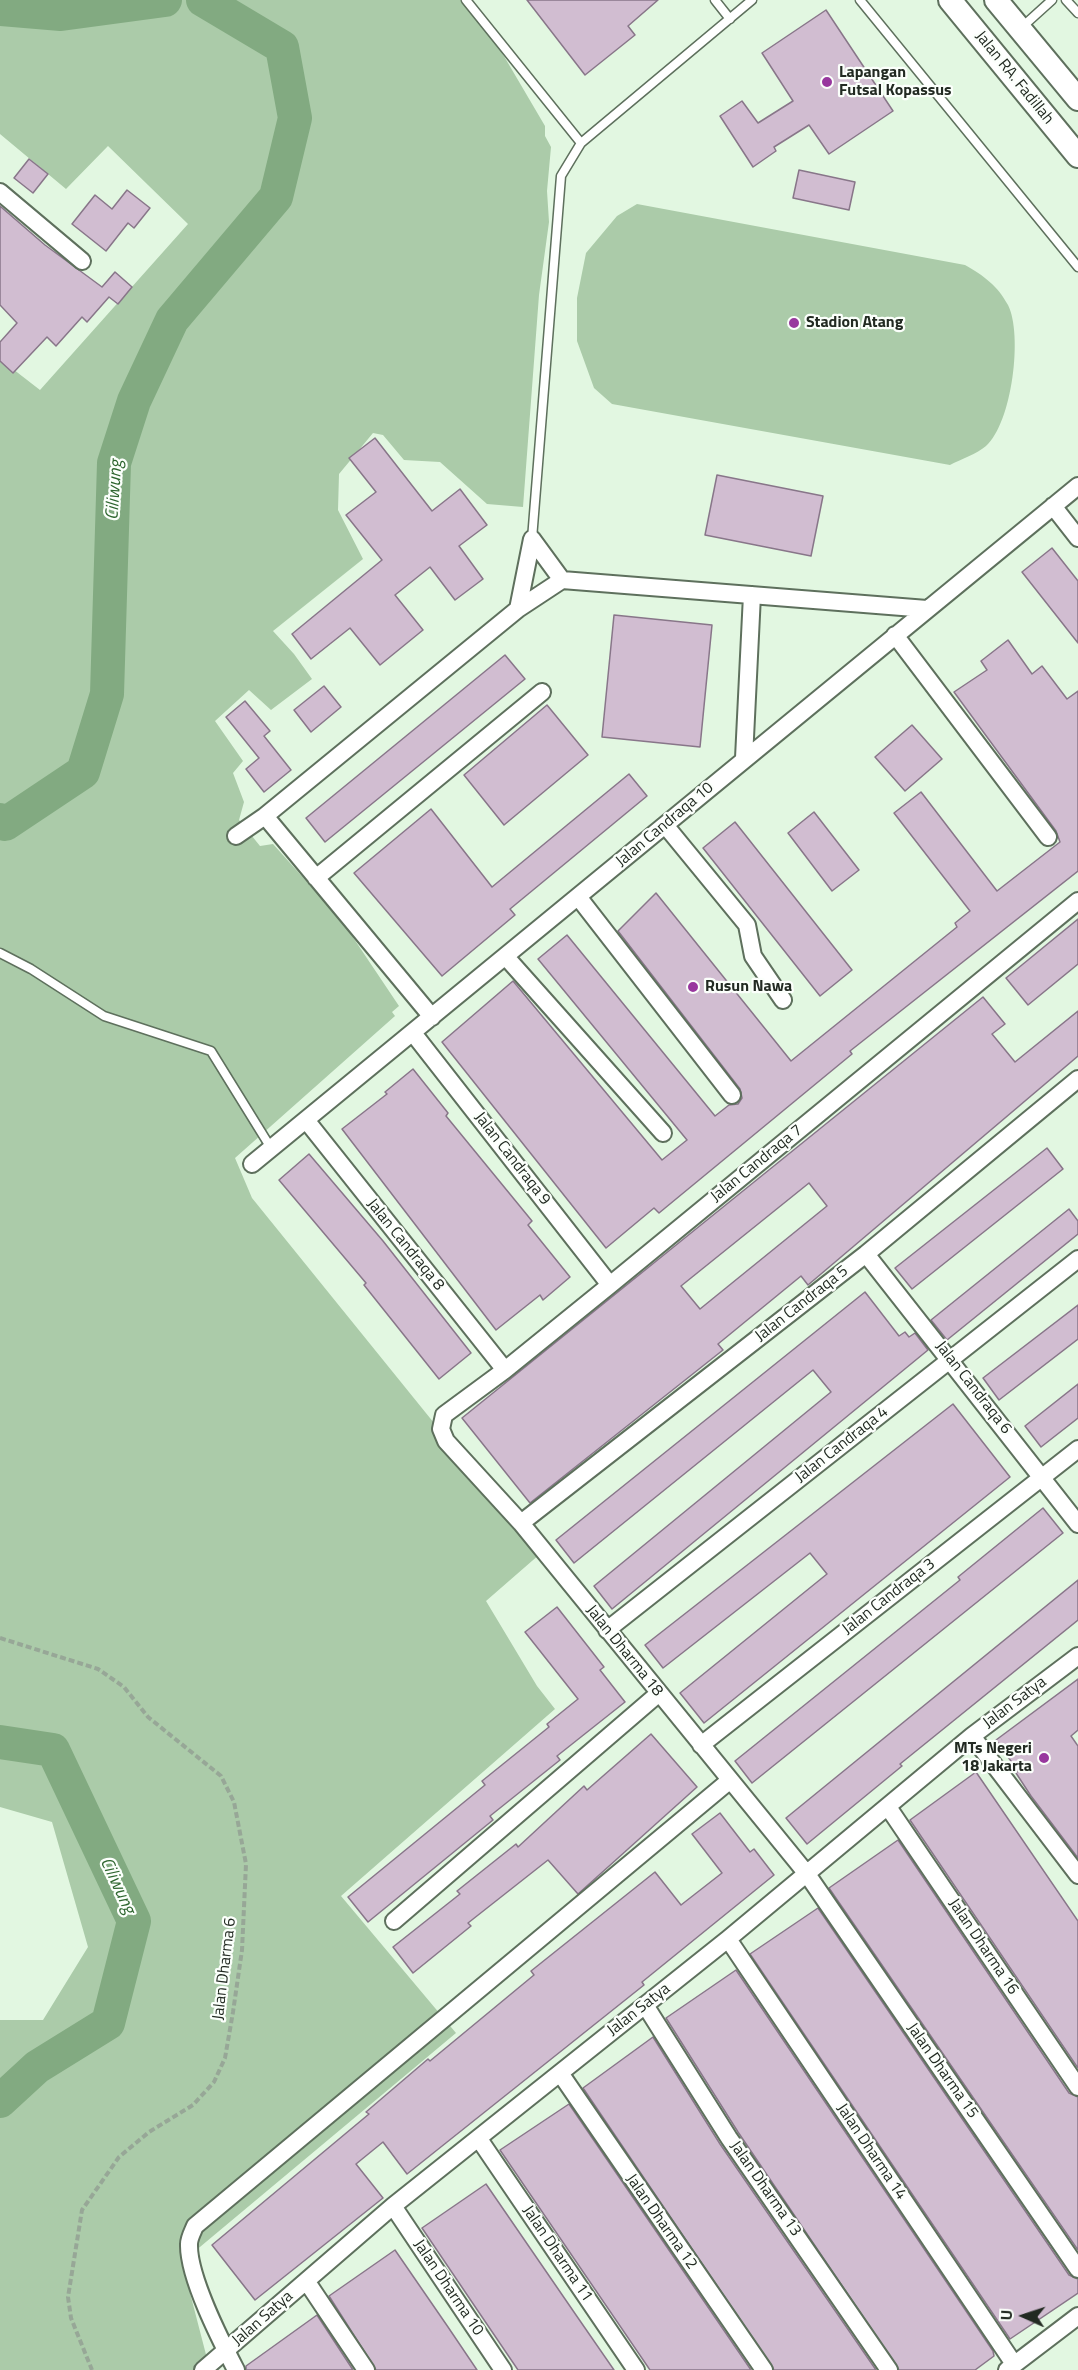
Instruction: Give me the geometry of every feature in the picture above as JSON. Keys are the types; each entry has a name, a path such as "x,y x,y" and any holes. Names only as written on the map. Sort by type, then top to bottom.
{"main road":[{"name":"Jalan RA. Fadillah","path":"950,0 1078,156"},
{"path":"996,0 1078,99"}],"street":[{"path":"0,192 82,261"},
{"name":"Jalan Candraqa 10","path":"252,1164 579,898 744,758 1078,486"},
{"path":"1053,506 1078,538"},
{"path":"532,539 562,580"},
{"path":"518,609 532,539"},
{"path":"236,836 265,816 518,609 562,580 927,609"},
{"path":"744,758 752,595"},
{"path":"895,635 1048,837"},
{"path":"316,878 542,692"},
{"path":"265,816 432,1017"},
{"path":"665,825 747,925 751,934 753,956 783,1000"},
{"path":"579,898 732,1095"},
{"name":"Jalan Candraqa 7","path":"441,1429 444,1415 505,1370 610,1285 1078,901"},
{"path":"506,957 663,1133"},
{"name":"Jalan Candraqa 9","path":"413,1033 610,1285"},
{"name":"Jalan Candraqa 5","path":"521,1523 866,1254 1076,1082"},
{"name":"Jalan Candraqa 8","path":"306,1120 505,1370"},
{"name":"Jalan Candraqa 6","path":"866,1254 951,1359 1078,1524"},
{"name":"Jalan Candraqa 4","path":"607,1630 1078,1259"},
{"name":"Jalan Dharma 18","path":"441,1429 446,1442 521,1523 658,1694 807,1874"},
{"name":"Jalan Candraqa 3","path":"701,1745 1078,1449"},
{"name":"Jalan Satya","path":"203,2370 393,2206 728,1939 972,1736 1078,1656"},
{"path":"393,1921 658,1694"},
{"path":"972,1736 1078,1875"},
{"path":"236,2370 212,2324 196,2274 189,2244 195,2226 729,1781"},
{"name":"Jalan Dharma 16","path":"888,1807 1078,2087"},
{"name":"Jalan Dharma 15","path":"807,1874 1078,2269"},
{"name":"Jalan Dharma 14","path":"728,1939 1010,2367"},
{"name":"Jalan Dharma 13","path":"645,2005 729,2138 888,2370"},
{"name":"Jalan Dharma 12","path":"560,2073 764,2370"},
{"name":"Jalan Dharma 11","path":"479,2139 636,2370"},
{"name":"Jalan Dharma 10","path":"393,2206 503,2370"},
{"path":"307,2282 366,2370"},
{"path":"1010,2367 1078,2316"}],"lane":[{"path":"466,0 581,143"},
{"path":"715,0 730,19"},
{"path":"532,539 558,187 566,165 581,143 752,0"},
{"path":"860,0 1078,267"},
{"path":"1021,29 1052,0"},
{"path":"1066,0 1078,13"},
{"path":"0,953 31,969 104,1016 211,1051 272,1148"}],"path":[{"name":"Jalan Dharma 6","path":"0,1638 98,1669 124,1687 148,1717 221,1776 234,1802 246,1864 242,1950 233,2012 225,2058 214,2082 193,2105 149,2132 119,2157 82,2210 68,2296 71,2318 92,2370"}],"green space":[{"path":"0,0 471,0 545,126 545,136 551,147 547,191 549,222 539,295 523,507 487,504 440,462 404,460 383,435 373,433 339,474 338,510 363,559 273,631 312,679 271,710 249,690 215,721 243,761 233,773 244,802 239,820 260,846 273,844 342,921 399,1006 392,1012 395,1016 235,1158 252,1198 540,1554 486,1601 537,1686 555,1709 341,1896 456,2033 182,2262 210,2370 0,2370 0,2020 43,2020 88,1947 52,1822 0,1807 0,359 40,390 188,224 108,146 66,189 0,134"},
{"name":"Stadion Atang","path":"637,204 965,265 978,273 995,286 1004,298 1008,305 1015,336 1008,399 995,435 982,449 950,465 612,404 594,388 577,341 577,298 586,253 617,216"}],"building":[{"path":"527,0 658,0 628,26 635,35 585,75"},
{"name":"Lapangan Futsal Kopassus","path":"826,10 893,111 829,154 809,125 774,147 776,151 753,167 720,116 742,101 758,123 793,101 762,53"},
{"path":"29,159 48,174 33,193 14,178"},
{"path":"799,170 855,182 849,210 793,198"},
{"path":"127,190 150,208 134,228 128,223 106,251 72,224 95,195 112,209"},
{"path":"0,206 45,245 102,287 115,272 132,287 118,304 109,297 87,322 82,317 56,346 47,337 13,373 0,361 0,342 17,323 0,305"},
{"path":"375,438 432,511 460,489 487,525 459,546 483,579 455,600 430,567 395,595 423,630 380,665 350,628 311,659 292,634 382,560 346,515 376,492 349,458"},
{"path":"717,475 823,496 811,556 705,535"},
{"path":"1052,548 1078,581 1078,643 1022,572"},
{"path":"614,615 712,625 700,747 602,737"},
{"path":"1008,640 1032,674 1042,666 1067,699 1078,691 1078,871 850,1051 852,1054 659,1213 654,1208 606,1248 442,1042 513,981 662,1160 687,1140 538,959 567,935 715,1116 729,1105 738,1104 742,1098 740,1089 618,931 656,893 791,1061 957,927 955,923 970,911 894,813 921,792 997,891 1060,842 1056,831 954,692 987,670 981,661"},
{"path":"505,655 525,679 325,842 306,818"},
{"path":"324,686 341,707 311,732 294,710"},
{"path":"245,701 270,731 264,736 291,770 264,792 246,769 259,758 226,717"},
{"path":"547,705 588,755 504,825 464,775"},
{"path":"912,725 942,759 905,791 875,757"},
{"path":"629,774 647,796 510,909 515,915 442,976 354,873 431,809 492,887"},
{"path":"814,812 859,870 832,891 788,833"},
{"path":"735,822 852,970 820,996 703,848"},
{"path":"1078,919 1078,964 1028,1005 1006,978"},
{"path":"983,997 1005,1024 992,1034 1015,1062 1078,1011 1078,1056 808,1285 801,1276 718,1344 723,1350 530,1503 462,1418","holes":["809,1183 827,1206 700,1309 681,1286"]},
{"path":"413,1069 448,1113 446,1116 532,1221 528,1225 570,1277 543,1300 540,1295 496,1330 342,1129 387,1094 385,1092"},
{"path":"1047,1148 1063,1169 912,1289 895,1268"},
{"path":"309,1154 383,1241 471,1353 439,1379 364,1285 366,1283 279,1180"},
{"path":"1069,1209 1078,1221 1078,1234 947,1340 931,1320"},
{"path":"865,1292 899,1336 905,1332 909,1337 915,1333 928,1350 612,1609 594,1586 831,1392 813,1370 574,1563 556,1540"},
{"path":"1078,1305 1078,1339 999,1400 983,1378"},
{"path":"1078,1384 1078,1418 1041,1447 1025,1426"},
{"path":"953,1404 1010,1477 704,1723 680,1693 827,1574 810,1553 663,1668 645,1645"},
{"path":"1043,1508 1063,1533 752,1783 735,1761 960,1580 958,1577"},
{"path":"1078,1580 1078,1620 900,1764 902,1766 807,1844 786,1818"},
{"path":"557,1607 604,1667 600,1670 625,1702 557,1756 560,1760 490,1816 493,1820 368,1922 348,1897 485,1785 482,1781 549,1727 547,1724 578,1699 525,1632"},
{"name":"MTs Negeri 18 Jakarta","path":"1078,1679 1078,1730 1071,1736 1078,1746 1078,1858 1031,1796 1016,1773 1018,1771 996,1740"},
{"path":"651,1734 697,1787 578,1894 548,1860 468,1923 471,1926 413,1973 393,1947 460,1894 457,1891 516,1844 518,1847 584,1786 587,1790"},
{"path":"976,1772 1078,1921 1078,2068 910,1820"},
{"path":"720,1813 750,1852 754,1849 774,1875 642,1982 644,1985 407,2174 383,2142 356,2164 383,2198 255,2300 212,2245 369,2114 366,2112 428,2059 430,2061 534,1975 531,1971 655,1872 681,1905 722,1873 692,1834"},
{"path":"898,1840 1069,2093 1078,2097 1078,2250 829,1888"},
{"path":"818,1908 1069,2275 1078,2279 1078,2293 1010,2339 750,1954"},
{"path":"736,1970 993,2351 994,2356 975,2370 899,2370 738,2132 666,2018"},
{"path":"653,2037 720,2144 876,2370 774,2370 583,2088"},
{"path":"569,2104 751,2370 650,2370 500,2150"},
{"path":"486,2184 614,2370 518,2370 422,2228"},
{"path":"395,2250 477,2370 376,2370 329,2296"},
{"path":"317,2315 353,2370 246,2370 246,2366"}],"waterway":[{"path":"0,9 61,14 165,0"},
{"name":"Ciliwung","path":"0,820 5,824 83,772 107,694 114,463 134,401 172,320 276,197 295,118 282,47 203,0"},
{"name":"Ciliwung","path":"0,1742 53,1750 134,1921 108,2023 37,2067 0,2101"}],"place":[{"name":"Lapangan Futsal Kopassus","path":"827,82"},
{"name":"Stadion Atang","path":"794,323"},
{"name":"Rusun Nawa","path":"693,987"},
{"name":"MTs Negeri 18 Jakarta","path":"1044,1758"}]}
